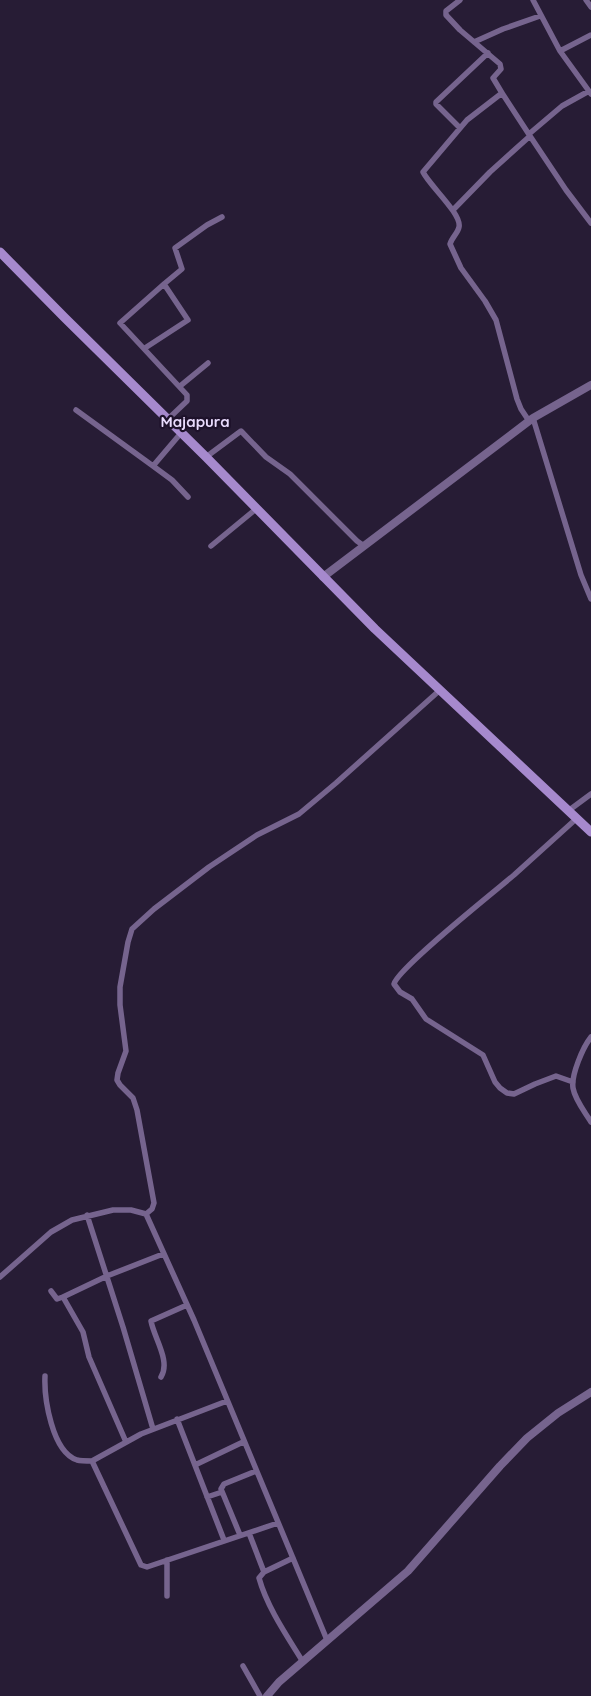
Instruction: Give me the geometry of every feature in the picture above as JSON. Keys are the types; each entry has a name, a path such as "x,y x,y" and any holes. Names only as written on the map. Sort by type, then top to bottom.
{"main road":[{"path":"0,252 206,457 323,577 591,832"}],"street":[{"path":"460,0 446,11 446,15 501,66 501,69 493,78 566,190 591,223"},
{"path":"453,210 490,172 562,106 590,92 560,51 533,0"},
{"path":"586,0 591,7"},
{"path":"474,42 540,16"},
{"path":"560,51 591,35"},
{"path":"460,128 436,102 488,53"},
{"path":"502,93 472,115 423,172 453,210 459,221 460,227 450,244 461,268 496,320 517,399 521,409 531,419 581,575 591,599"},
{"path":"168,420 187,401 188,395 120,323 182,269 175,251 176,247 207,224 222,217"},
{"path":"145,348 188,320 164,284"},
{"path":"180,386 208,363"},
{"path":"323,577 531,419 591,385"},
{"path":"76,410 172,480 188,497"},
{"path":"206,457 241,430 266,457 290,474 364,546"},
{"path":"153,466 181,433"},
{"path":"212,546 256,509"},
{"path":"146,1214 151,1210 154,1203 137,1110 133,1098 117,1080 126,1051 120,1006 120,987 132,929 209,867 257,835 303,811 336,784 440,690"},
{"path":"568,811 591,794"},
{"path":"573,1082 556,1076 514,1094 508,1093 495,1082 483,1056 426,1019 412,999 400,992 394,984 396,978 415,959 576,818"},
{"path":"591,1037 579,1060 573,1082 577,1100 591,1122"},
{"path":"0,1276 57,1228 72,1220 113,1210 131,1210 146,1214 187,1305 327,1640"},
{"path":"87,1215 153,1429"},
{"path":"51,1291 57,1298 63,1297 107,1276 164,1254"},
{"path":"63,1297 83,1332 92,1365 126,1442"},
{"path":"161,1377 164,1372 164,1363 151,1321 187,1305"},
{"path":"45,1376 51,1424 58,1442 75,1459 92,1461 153,1429 227,1401"},
{"path":"266,1696 279,1682 410,1569 527,1438 558,1413 591,1392"},
{"path":"176,1419 224,1540"},
{"path":"195,1464 244,1442"},
{"path":"92,1461 141,1566 147,1567 278,1523"},
{"path":"240,1536 221,1489 224,1484 256,1471"},
{"path":"207,1497 222,1492"},
{"path":"249,1533 264,1572"},
{"path":"293,1558 264,1572 259,1578 281,1626 303,1662"},
{"path":"167,1560 167,1596"},
{"path":"243,1666 260,1696"}],"district":[{"name":"Majapura","path":"195,422"}]}
